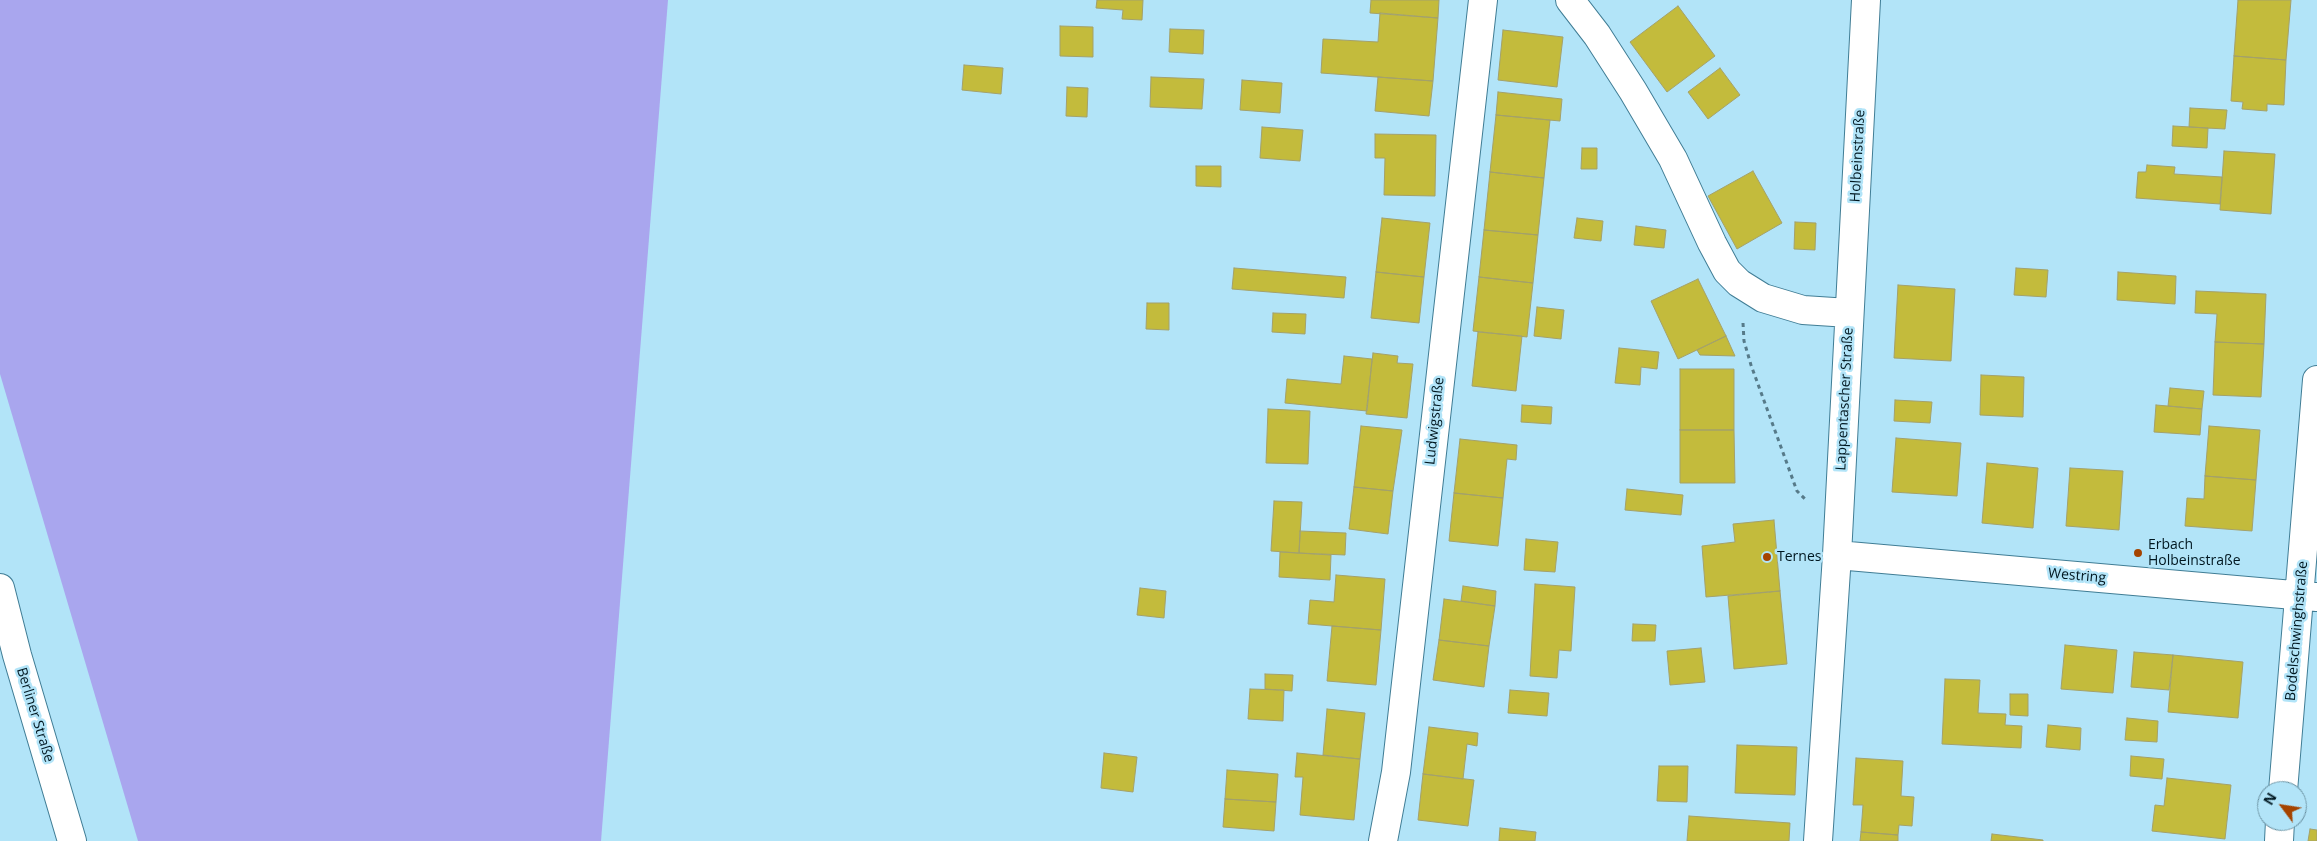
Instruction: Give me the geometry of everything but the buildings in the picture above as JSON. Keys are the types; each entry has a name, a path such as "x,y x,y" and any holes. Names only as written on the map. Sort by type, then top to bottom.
{"street":[{"name":"Ludwigstraße","path":"1383,841 1396,772 1483,0"},
{"name":"Lappentascher Straße","path":"1570,0 1597,35 1673,159 1712,243 1727,270 1739,283 1763,298 1803,310 1849,313 1837,554 1818,841"},
{"name":"Holbeinstraße","path":"1849,313 1866,0"},
{"name":"Bodelschwinghstraße","path":"2284,781 2309,596 2317,380"},
{"name":"Westring","path":"1837,554 2309,596"},
{"name":"Berliner Straße","path":"0,588 17,654 72,841"}],"path":[{"path":"1739,283 1744,341 1750,365 1797,491 1809,503 1838,524"}],"shaded area":[{"path":"0,0 668,0 601,841 138,841 0,374"}],"place":[{"name":"Erbach Holbeinstraße","path":"2138,553"},
{"name":"Ternes","path":"1767,557"}]}
